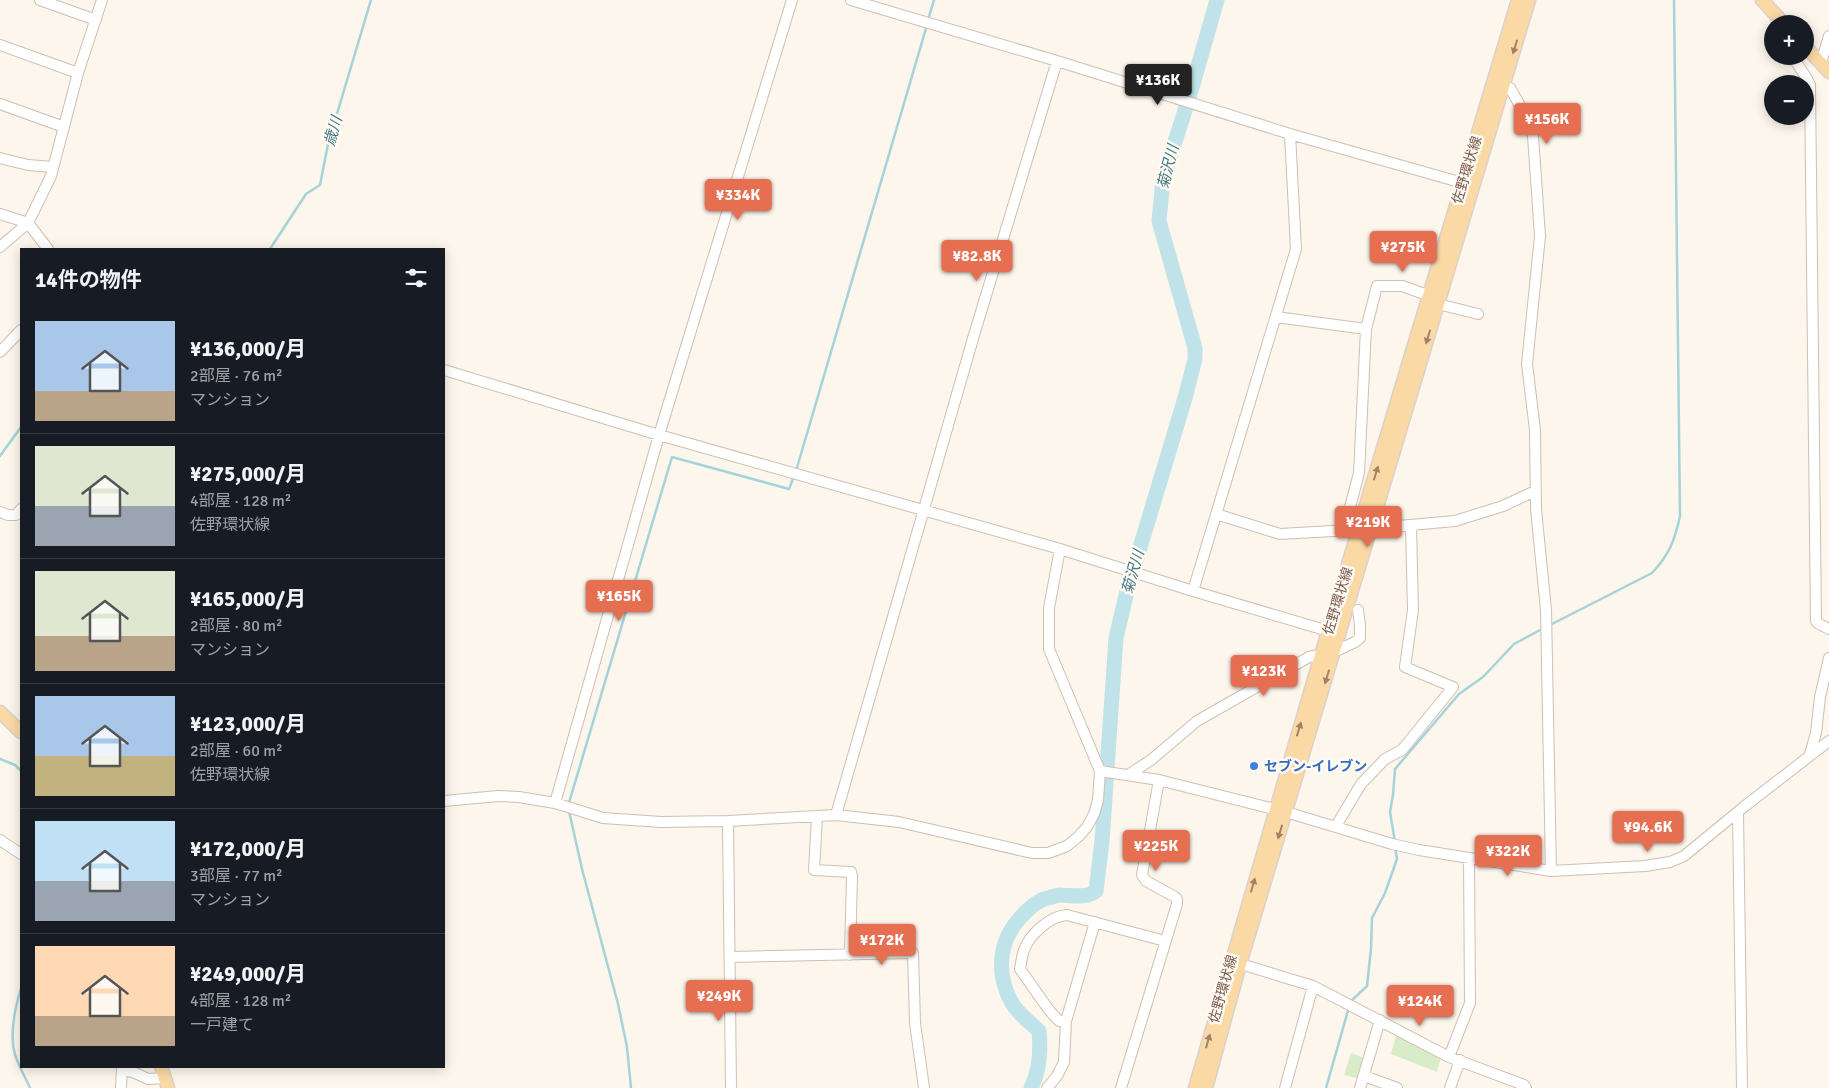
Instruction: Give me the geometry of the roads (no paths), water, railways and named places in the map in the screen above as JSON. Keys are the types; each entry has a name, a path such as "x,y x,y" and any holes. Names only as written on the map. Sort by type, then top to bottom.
{"main road":[{"name":"佐野環状線","path":"1194,1088 1236,963 1366,529 1498,84 1518,0"},
{"name":"佐野環状線","path":"1498,84 1529,0"},
{"path":"1762,0 1776,15"},
{"path":"1814,56 1825,68"},
{"path":"0,712 20,731"},
{"name":"佐野環状線","path":"1206,1088 1236,963"}],"street":[{"path":"40,0 96,20"},
{"path":"0,247 28,223 51,176 78,73 102,0"},
{"path":"555,803 659,435 792,0"},
{"path":"851,0 1057,61 1290,134 1468,184"},
{"path":"1825,68 1829,36"},
{"path":"0,45 78,73"},
{"path":"836,814 925,511 974,335 1057,61"},
{"path":"1798,65 1810,85 1816,621 1829,629"},
{"path":"1498,84 1510,88 1530,127 1533,136 1537,178 1540,236 1527,364 1535,430 1535,491 1546,610 1551,871"},
{"path":"0,104 64,127"},
{"path":"1193,591 1296,249 1290,134"},
{"path":"0,158 28,165 54,167"},
{"path":"0,214 28,223 47,248"},
{"path":"1344,530 1359,473 1366,329 1377,286 1402,286 1434,300 1478,314"},
{"path":"1276,317 1366,329"},
{"path":"0,352 20,331"},
{"path":"445,370 659,435 1060,549 1334,633"},
{"path":"1216,514 1280,534 1411,526 1455,521 1503,506 1535,491"},
{"path":"0,512 16,515 20,510"},
{"path":"1336,826 1361,784 1385,759 1402,750 1453,687 1405,667 1413,610 1411,526"},
{"path":"445,801 498,796 519,797 555,803 603,818 661,822 728,821 836,814 899,822 1032,854 1048,853 1066,846 1087,827 1094,814 1098,800 1100,771 1049,648 1049,608 1060,549"},
{"path":"1128,775 1151,760 1197,721 1309,657 1328,653 1355,642 1360,638 1358,610"},
{"path":"1810,754 1816,733 1820,697 1829,658"},
{"path":"1100,771 1159,780 1336,826 1392,844 1551,871 1645,866 1670,862 1684,856 1810,754 1829,741"},
{"path":"1121,1088 1177,899 1146,882 1142,874 1159,780"},
{"path":"1738,813 1742,1088"},
{"path":"817,816 814,870 851,872 852,876 850,955"},
{"path":"728,821 731,1088"},
{"path":"0,840 20,853"},
{"path":"1449,1056 1470,1003 1469,858"},
{"path":"1066,1021 1059,1021 1049,1010 1020,969 1024,950 1028,942 1043,926 1060,916 1067,915 1165,941"},
{"path":"1047,1088 1057,1076 1064,1062 1066,1021 1095,922"},
{"path":"731,957 913,953 914,1023 924,1088"},
{"path":"1236,963 1313,986 1449,1056 1524,1085 1526,1088"},
{"path":"1285,1088 1313,986"},
{"path":"1360,1088 1380,1020"},
{"path":"1450,1088 1460,1060"},
{"path":"122,1088 122,1068 148,1079 165,1077"},
{"path":"1364,1076 1397,1088"}],"waterway":[{"name":"歳川","path":"271,248 306,194 320,185 328,144 371,0"},
{"path":"928,20 934,0"},
{"name":"菊沢川","path":"1031,1088 1039,1060 1039,1031 1012,1003 1003,981 1002,959 1007,937 1020,918 1031,907 1044,899 1059,895 1083,896 1096,891 1102,841 1116,638 1127,591 1195,359 1195,348 1159,221 1163,179 1217,0"},
{"path":"1550,625 1652,573 1663,560 1670,547 1680,516 1674,0"},
{"path":"796,471 927,25"},
{"name":"歳川","path":"0,456 20,428"},
{"path":"568,806 672,457 789,489 794,476"},
{"path":"1395,842 1390,812 1395,769 1459,694 1483,677 1514,644 1542,629"},
{"name":"歳川","path":"0,759 15,765 20,770"},
{"path":"569,811 582,869 618,1004 627,1047 631,1088"},
{"path":"1350,1002 1367,986 1372,918 1385,893 1397,859 1395,848"},
{"name":"歳川","path":"20,992 14,1021 13,1038 15,1055 20,1066"},
{"path":"1326,1088 1349,1007"},
{"name":"歳川","path":"21,1068 30,1088"}],"place":[{"name":"セブン-イレブン","path":"1254,766"}]}
